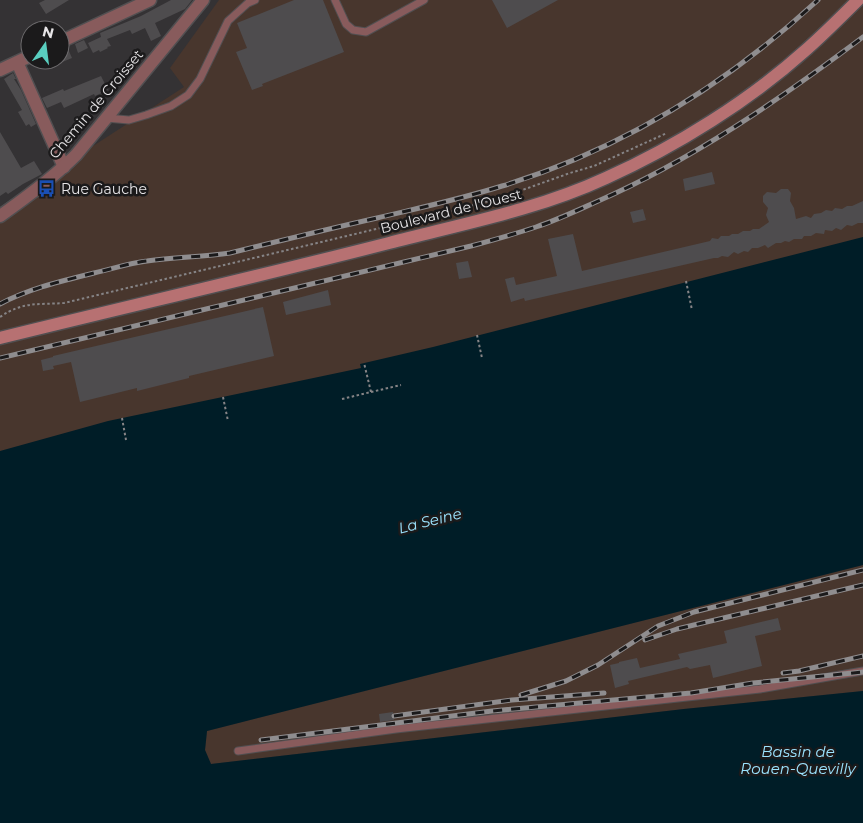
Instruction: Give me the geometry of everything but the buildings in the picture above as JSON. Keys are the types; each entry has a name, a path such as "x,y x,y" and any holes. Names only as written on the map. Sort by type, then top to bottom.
{"main road":[{"name":"Boulevard de l'Ouest","path":"0,338 538,204 605,179 670,146 741,101 800,55 858,0"}],"street":[{"path":"70,37 150,0"},
{"name":"Chemin de Croisset","path":"0,216 36,190 76,155 203,0"},
{"path":"0,70 20,61"},
{"path":"17,62 64,167"}],"lane":[{"path":"106,118 129,120 171,106 188,95 200,79 228,21 248,3 255,0"},
{"path":"335,0 346,24 353,30 366,32 424,0"},
{"path":"238,751 396,730 760,689 863,672"}],"path":[{"path":"0,317 28,304 64,303 500,198 594,166 670,131"},
{"path":"686,281 692,310"},
{"path":"477,335 482,358"},
{"path":"364,363 371,392"},
{"path":"342,399 401,385"},
{"path":"222,397 228,421"},
{"path":"122,418 126,440"}],"shaded area":[{"path":"219,0 863,0 863,254 0,486 0,207 184,87 170,68"},
{"path":"863,565 863,691 684,709 211,764 205,750 207,731"}],"water":[{"path":"863,237 863,565 207,731 205,750 211,764 684,709 863,691 863,823 0,823 0,451 108,421 361,368 360,364"}],"railway":[{"path":"0,304 46,286 127,265 230,253 456,199 546,171 588,154 670,111 747,59 818,0"},
{"path":"0,358 471,246 544,224 632,185 701,148 767,106 863,37"},
{"path":"521,695 566,681 598,665 658,626 694,612 863,570"},
{"path":"645,640 677,629 863,585"},
{"path":"783,673 863,656"},
{"path":"261,740 492,711 691,693 753,683 863,672"},
{"path":"394,716 512,700 604,693"}],"place":[{"name":"Rue Gauche","path":"47,189"}],"water label":[{"name":"La Seine","path":"430,521"},
{"name":"Bassin de Rouen-Quevilly","path":"798,760"}]}
